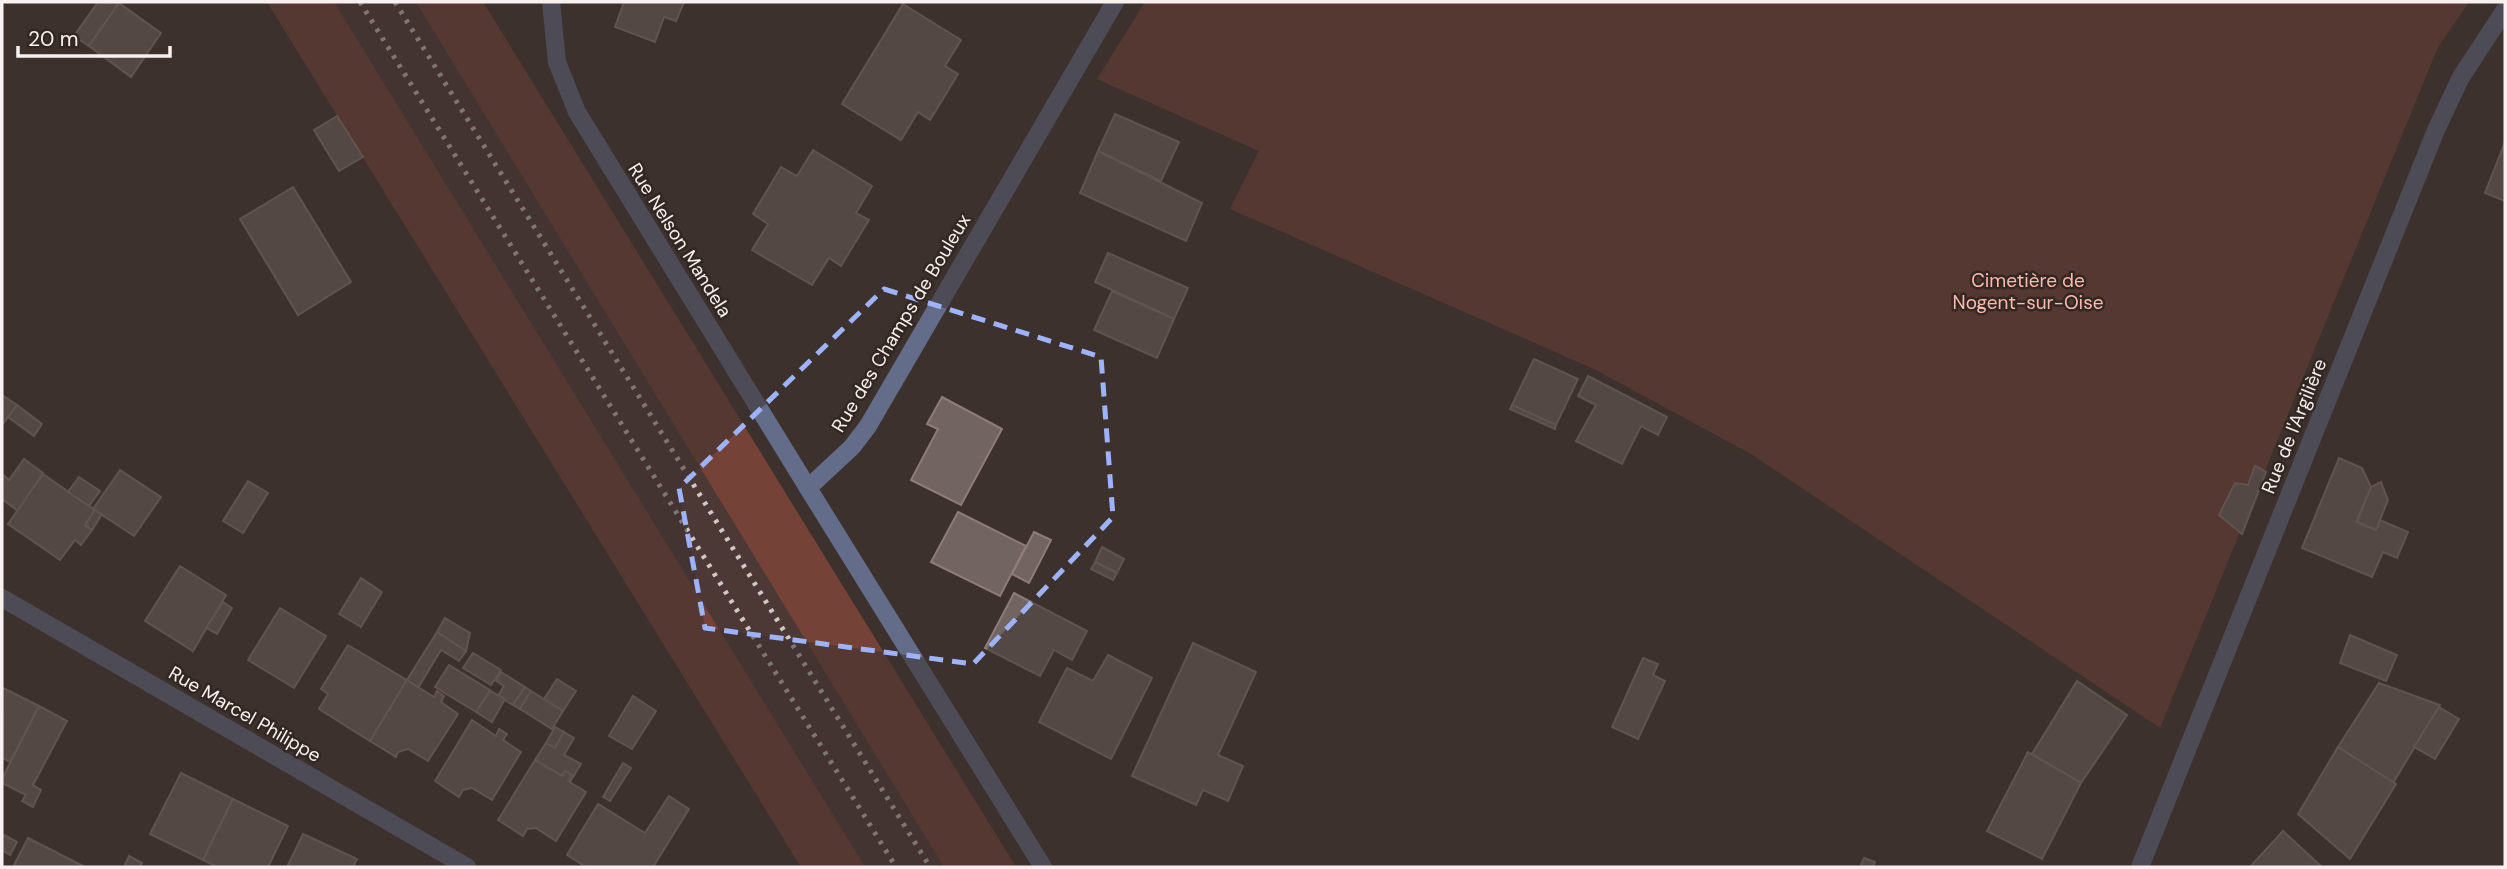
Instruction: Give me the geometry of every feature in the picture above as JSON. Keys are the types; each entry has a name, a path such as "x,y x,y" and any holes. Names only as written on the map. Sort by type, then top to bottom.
{"street":[{"name":"Rue Nelson Mandela","path":"551,2 557,62 577,112 808,488"},
{"name":"Rue des Champs de Bouleux","path":"808,488 852,447 868,426 1115,2"},
{"name":"Rue de l'Argilière","path":"2140,867 2436,130 2461,77 2505,10"},
{"path":"808,488 1043,867"},
{"name":"Rue Marcel Philippe","path":"2,598 467,867"}],"highlighted area":[{"path":"884,289 1101,357 1113,517 973,664 705,628 679,488"}],"shaded area":[{"path":"267,2 483,2 1016,867 801,867"}],"green space":[{"path":"267,2 334,2 865,867 801,867"},
{"path":"416,2 483,2 1016,867 944,867"},
{"name":"Cimetière de Nogent-sur-Oise","path":"1145,2 2469,2 2438,47 2160,728 1751,454 1594,369 1230,209 1259,151 1097,79"}],"building":[{"path":"98,2 119,3 89,46 74,36"},
{"path":"624,2 684,2 676,21 664,17 655,42 615,27"},
{"path":"119,3 161,33 131,77 89,46"},
{"path":"903,4 961,40 945,66 958,74 930,120 918,112 901,140 842,104"},
{"path":"1115,114 1179,142 1161,181 1098,151"},
{"path":"337,116 363,157 339,171 314,130"},
{"path":"2505,142 2505,201 2485,193"},
{"path":"813,150 872,186 856,213 869,220 841,266 829,258 812,285 752,250 768,224 753,214 781,167 797,176"},
{"path":"1098,151 1202,203 1186,241 1080,193"},
{"path":"293,187 351,282 298,315 240,219"},
{"path":"1108,253 1188,288 1174,319 1095,282"},
{"path":"1112,291 1174,319 1157,358 1094,330"},
{"path":"1534,359 1578,379 1556,425 1512,405"},
{"path":"1588,376 1667,417 1658,435 1641,426 1622,464 1576,441 1596,405 1578,396"},
{"path":"2,395 17,405 2,425"},
{"path":"942,397 1002,429 961,505 911,480 938,429 927,424"},
{"path":"17,405 42,424 34,436 8,417"},
{"path":"1512,405 1556,425 1555,429 1510,409"},
{"path":"2339,458 2362,468 2371,487 2356,522 2376,530 2380,520 2408,532 2397,558 2383,552 2372,577 2302,548"},
{"path":"24,459 43,473 18,511 2,499 2,474 9,480"},
{"path":"2255,466 2266,472 2242,534 2219,515 2235,483 2248,485"},
{"path":"120,470 161,497 134,536 93,509"},
{"path":"43,474 95,510 85,525 92,530 81,545 75,540 60,560 8,524"},
{"path":"79,477 100,491 89,506 68,492"},
{"path":"248,481 268,493 243,533 223,521"},
{"path":"2381,482 2388,500 2376,530 2357,522 2371,487"},
{"path":"95,510 102,514 92,530 85,525"},
{"path":"958,512 1026,546 1000,596 931,562"},
{"path":"1034,532 1051,540 1029,583 1012,574"},
{"path":"1102,547 1124,559 1117,573 1095,562"},
{"path":"1095,562 1117,573 1113,580 1091,569"},
{"path":"180,566 226,595 193,651 145,621"},
{"path":"361,578 382,592 361,627 339,614"},
{"path":"1014,593 1087,631 1072,660 1054,650 1040,676 985,648"},
{"path":"223,602 232,608 217,634 206,628"},
{"path":"280,608 326,636 294,688 248,660"},
{"path":"445,618 470,633 466,651 437,632"},
{"path":"437,632 466,651 459,661 441,650 418,688 407,680"},
{"path":"2350,635 2397,655 2386,681 2340,663"},
{"path":"1193,643 1256,672 1218,755 1243,766 1228,801 1203,790 1196,805 1132,776"},
{"path":"348,645 407,680 370,741 319,709 328,694 321,689"},
{"path":"473,653 501,670 491,685 463,668"},
{"path":"1108,655 1152,678 1111,759 1039,722 1067,668 1093,681"},
{"path":"1643,658 1658,664 1653,675 1665,681 1638,739 1612,727"},
{"path":"449,665 490,690 476,712 435,687"},
{"path":"501,672 525,687 513,705 498,696 504,686 496,681"},
{"path":"557,679 576,691 563,711 544,699"},
{"path":"407,680 434,697 437,691 444,696 441,702 458,714 428,761 408,749 398,752 396,757 370,741"},
{"path":"2077,681 2127,715 2081,783 2032,754"},
{"path":"2379,683 2440,705 2393,783 2338,747"},
{"path":"525,687 531,691 520,709 513,705"},
{"path":"3,688 39,706 10,762 2,758"},
{"path":"490,691 505,699 492,722 476,712"},
{"path":"531,691 563,711 552,729 520,709"},
{"path":"633,696 656,711 632,749 609,736"},
{"path":"39,706 67,721 33,785 41,790 33,807 22,801 26,795 2,783 2,779"},
{"path":"2439,707 2459,719 2435,759 2414,747"},
{"path":"472,720 496,736 499,729 507,734 503,740 521,752 492,800 472,788 463,790 459,797 435,781"},
{"path":"555,727 564,732 555,748 546,743"},
{"path":"564,732 574,738 564,755 581,764 570,782 572,775 565,771 562,776 535,760 546,743 555,748"},
{"path":"2338,747 2396,784 2350,859 2298,814"},
{"path":"2028,752 2081,783 2042,859 1987,831"},
{"path":"535,760 562,776 565,771 572,775 568,781 586,792 556,841 536,828 527,829 523,836 498,820"},
{"path":"623,763 631,768 610,801 603,797"},
{"path":"181,773 233,799 203,860 150,834"},
{"path":"669,796 689,809 653,867 586,867 567,855 598,804 645,833"},
{"path":"233,799 288,826 268,867 217,867 203,860"},
{"path":"2283,831 2322,867 2250,867"},
{"path":"2,834 17,842 10,855 2,850"},
{"path":"303,834 357,859 353,867 287,867"},
{"path":"28,838 85,867 13,867"},
{"path":"129,856 142,863 140,867 124,867"},
{"path":"1864,858 1875,862 1873,867 1860,867"}],"railway":[{"path":"360,2 896,867"},
{"path":"395,2 930,867"}]}
